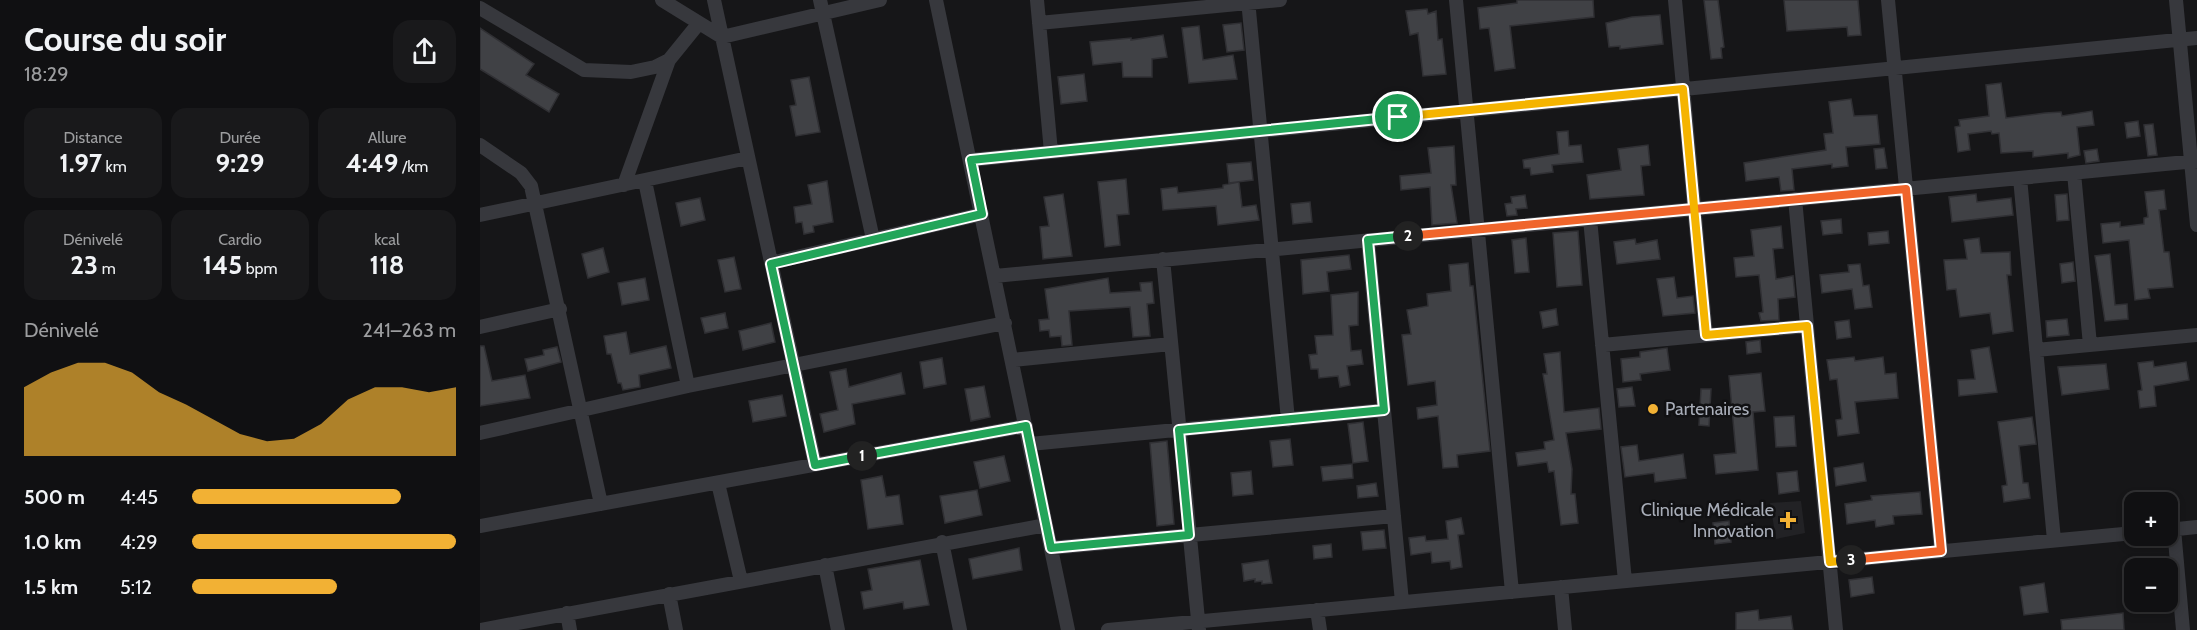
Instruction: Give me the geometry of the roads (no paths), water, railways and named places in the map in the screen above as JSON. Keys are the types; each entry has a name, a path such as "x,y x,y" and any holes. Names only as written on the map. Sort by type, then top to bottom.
{"street":[{"path":"662,0 722,37 821,6 880,0"},
{"path":"714,0 815,465"},
{"path":"936,0 1068,630"},
{"path":"1037,0 1051,152"},
{"path":"1039,23 1146,6 1280,0"},
{"path":"1456,0 1512,592"},
{"path":"1674,0 1706,335"},
{"path":"1888,0 1941,551"},
{"path":"2176,0 2194,161 2197,225"},
{"path":"1248,2 1288,420"},
{"path":"821,6 873,239"},
{"path":"480,8 584,70 637,71 669,60"},
{"path":"624,185 669,60 699,23"},
{"path":"971,160 2197,38"},
{"path":"480,145 527,179 536,202 601,504"},
{"path":"480,214 748,158"},
{"path":"995,276 2194,161"},
{"path":"2074,173 2090,345"},
{"path":"2019,178 2054,540"},
{"path":"645,181 688,386"},
{"path":"1795,199 1836,630"},
{"path":"771,264 982,214"},
{"path":"1590,219 1625,581"},
{"path":"1368,240 1402,602"},
{"path":"1163,259 1198,626"},
{"path":"480,327 560,309"},
{"path":"480,433 688,386 1005,323"},
{"path":"1602,345 1807,326"},
{"path":"2036,350 2197,335"},
{"path":"1012,360 1171,344"},
{"path":"1030,444 1384,410"},
{"path":"480,526 1026,426"},
{"path":"718,483 741,580"},
{"path":"1051,548 1394,516"},
{"path":"480,630 942,542 1046,525"},
{"path":"2178,528 2197,527"},
{"path":"1108,630 1198,626 1317,610 2124,534"},
{"path":"942,542 960,630"},
{"path":"2173,546 2183,630"},
{"path":"825,565 838,630"},
{"path":"1561,587 1565,630"},
{"path":"669,594 676,630"},
{"path":"1317,610 1320,630"},
{"path":"567,613 570,630"}],"place":[{"name":"Partenaires","path":"1653,409"},
{"name":"Clinique Médicale Innovation","path":"1788,520"}]}
